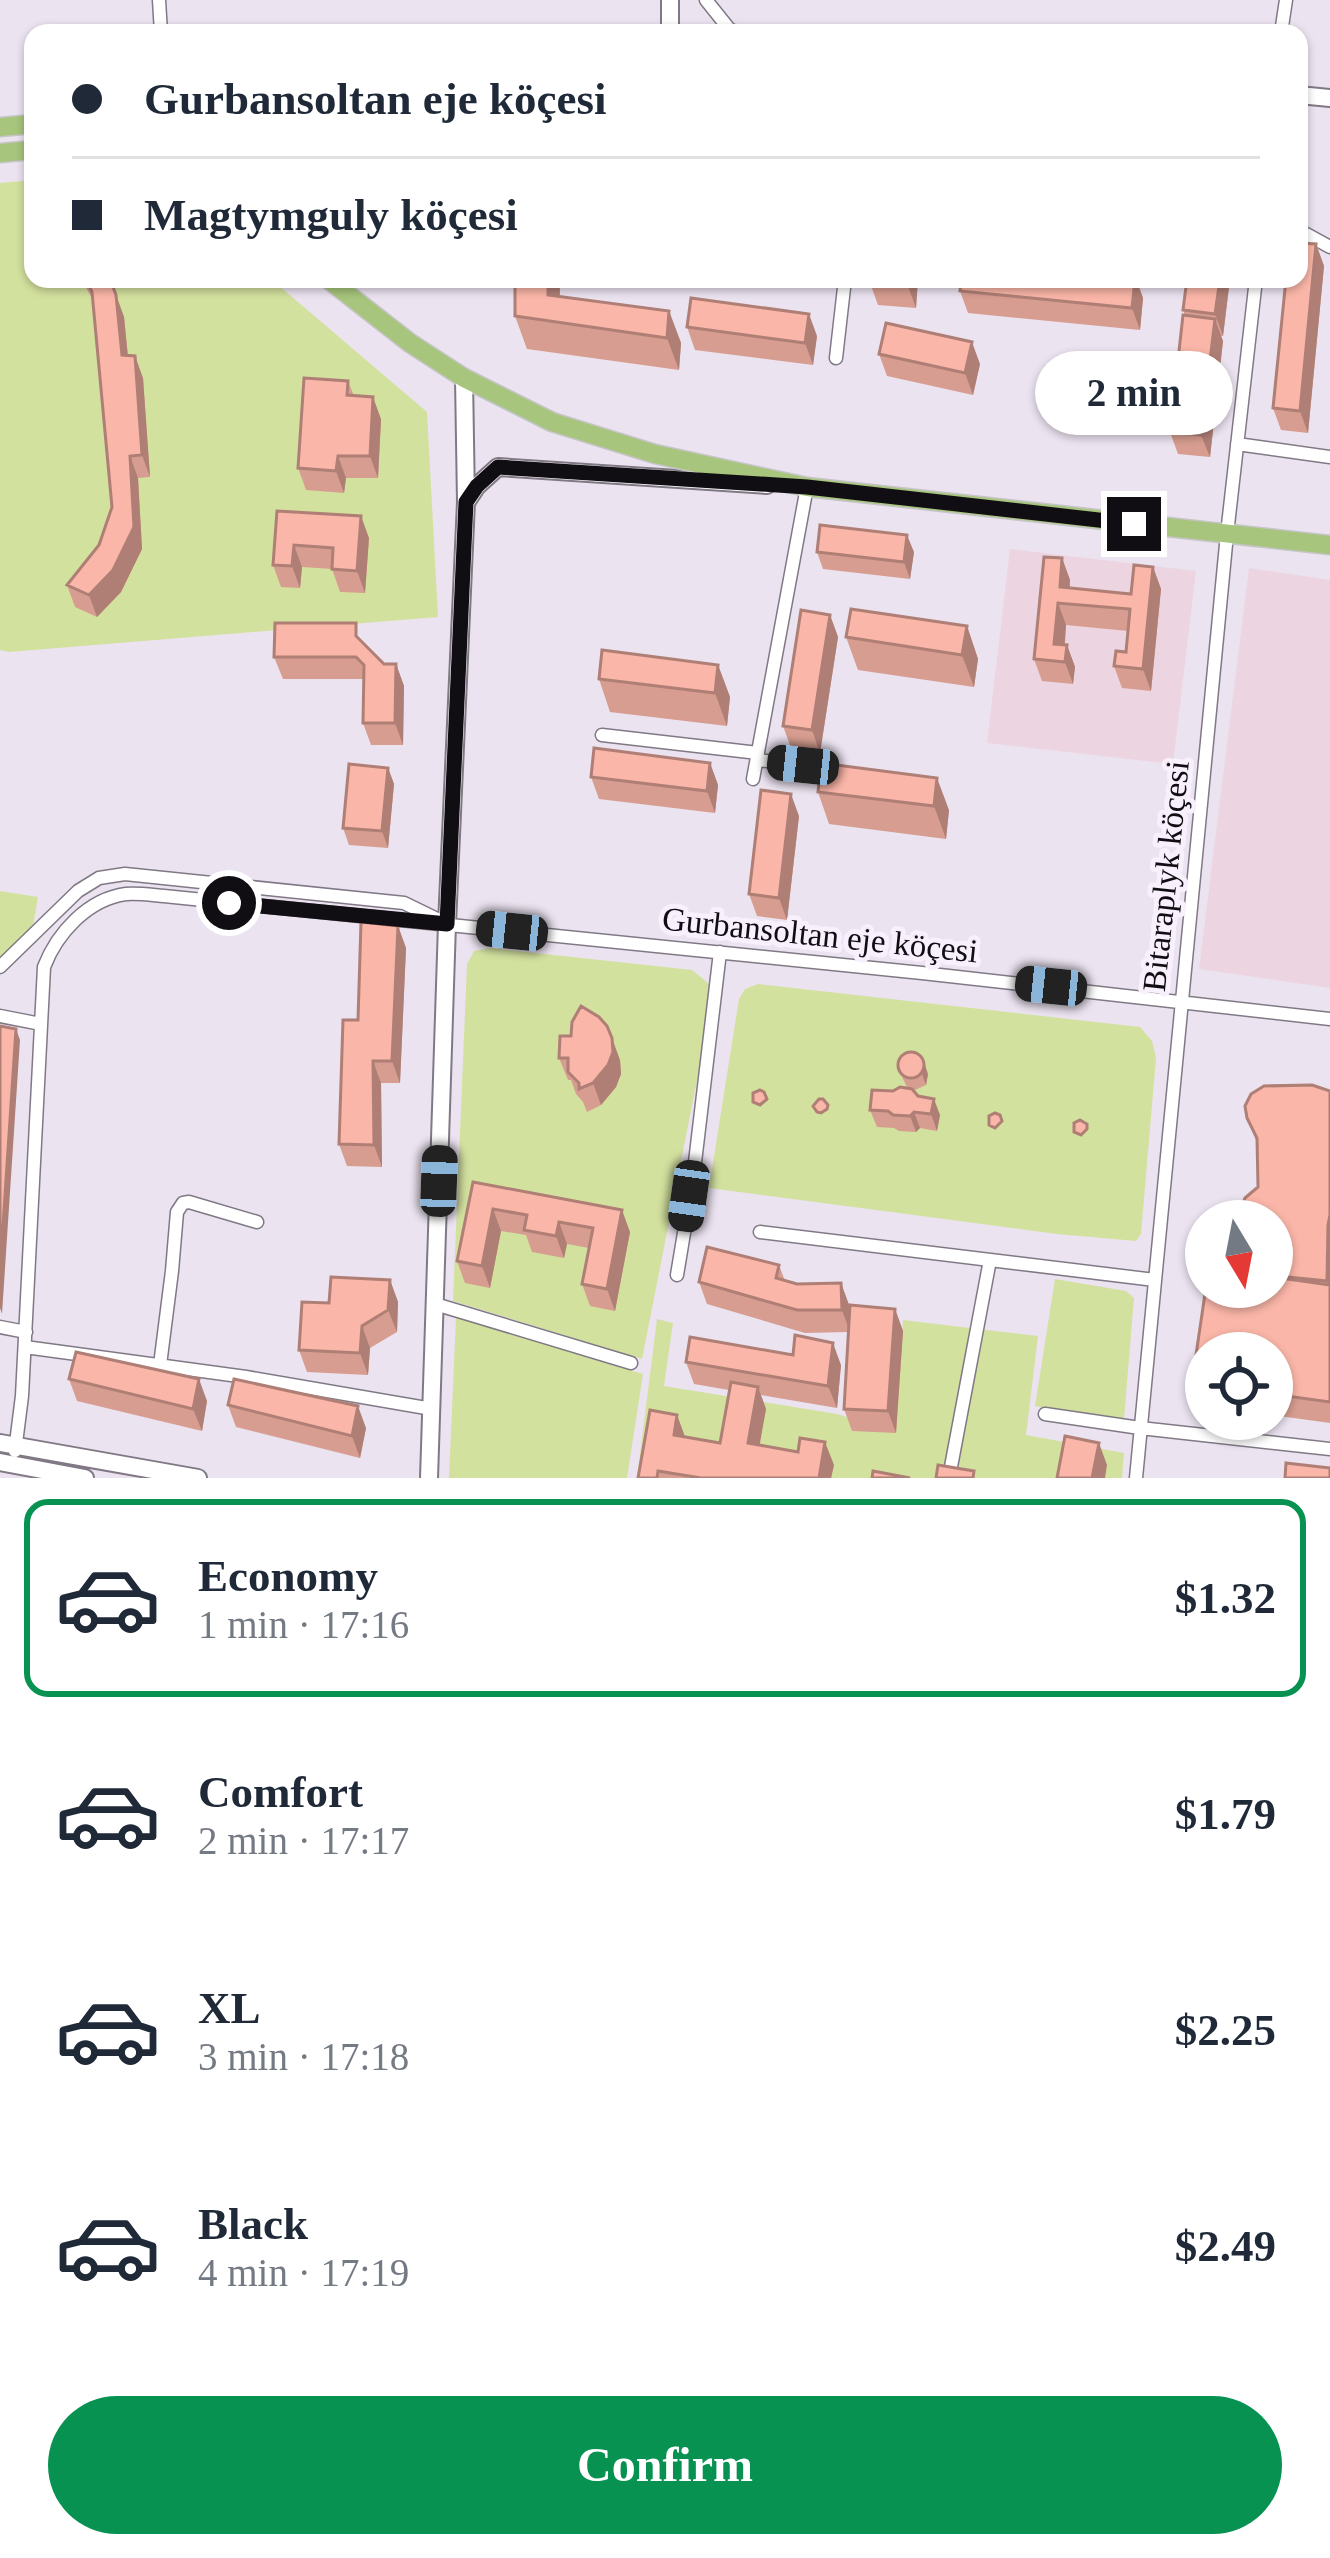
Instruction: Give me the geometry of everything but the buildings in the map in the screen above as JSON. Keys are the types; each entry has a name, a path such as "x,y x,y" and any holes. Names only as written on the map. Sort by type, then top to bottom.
{"main road":[{"path":"339,288 464,379 552,422 603,439 807,487 1330,545"}],"street":[{"path":"706,0 725,24"},
{"path":"836,358 843,288"},
{"name":"Bitaraplyk köçesi","path":"1136,1478 1226,535 1255,288"},
{"path":"430,1478 466,502 464,379"},
{"path":"1237,444 1330,457"},
{"path":"466,502 498,467 807,487 753,779"},
{"path":"602,735 849,769"},
{"name":"Gurbansoltan eje köçesi","path":"0,967 78,891 98,878 125,874 404,903 447,924"},
{"name":"Gurbansoltan eje köçesi","path":"8,1454 26,1339 44,967 52,947 99,901 127,894 164,896 1330,1019"},
{"path":"677,1275 720,952"},
{"path":"0,1016 41,1024"},
{"path":"160,1365 177,1212 182,1203 257,1222"},
{"path":"760,1232 1155,1280"},
{"path":"950,1472 990,1260"},
{"path":"435,1304 631,1363"},
{"path":"0,1327 26,1339 160,1365 432,1409"},
{"path":"1045,1414 1330,1449"},
{"path":"8,1454 85,1478"},
{"path":"8,1454 198,1478"}],"shaded area":[{"path":"1010,549 1196,571 1173,764 987,743"},
{"path":"1249,568 1330,580 1330,988 1199,969"}],"green space":[{"path":"24,181 24,288 282,288 427,412 438,617 0,650 0,183"},
{"path":"0,891 38,897 31,938 0,967"},
{"path":"490,948 692,970 714,994 642,1359 453,1301 467,964 474,951"},
{"path":"758,984 1140,1027 1152,1041 1156,1058 1141,1234 1136,1241 1057,1234 709,1188 739,999 745,989"},
{"path":"1055,1279 1126,1291 1134,1298 1124,1419 1115,1422 1035,1406"},
{"path":"456,1317 643,1374 627,1478 449,1478"},
{"path":"657,1319 673,1323 664,1386 837,1414 895,1432 903,1320 1038,1336 1026,1435 1124,1453 1122,1478 637,1478"}],"route":[{"path":"229,903 447,924 466,502 498,467 807,487 1134,524"}]}
